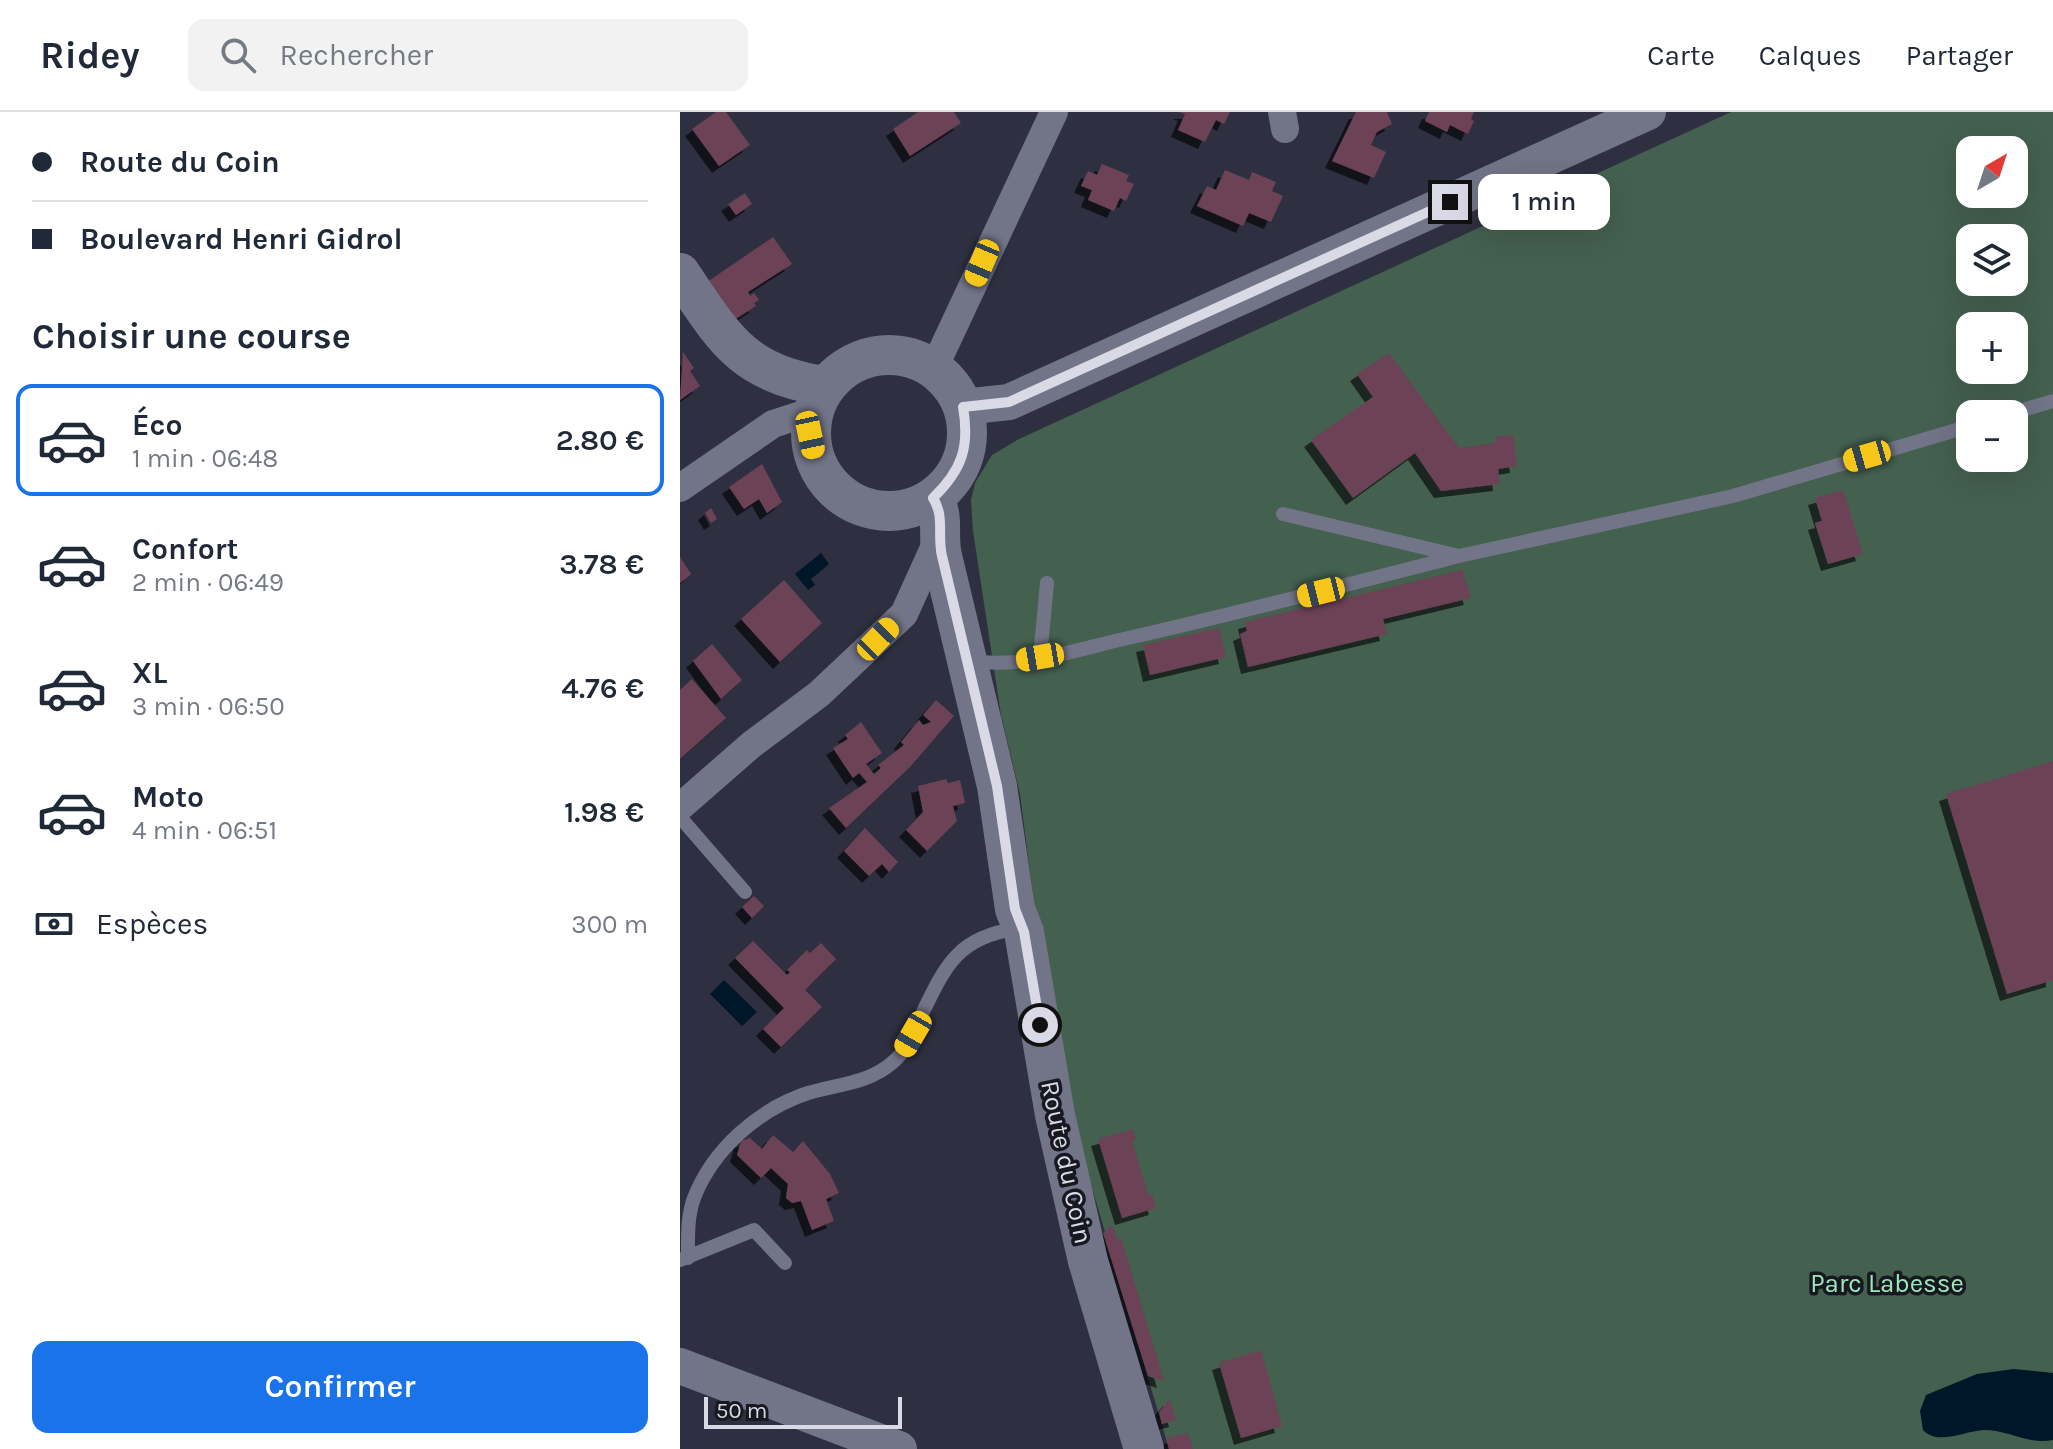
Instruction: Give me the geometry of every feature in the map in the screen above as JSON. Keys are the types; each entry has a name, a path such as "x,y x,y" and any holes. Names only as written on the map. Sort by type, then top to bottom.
{"main road":[{"path":"684,288 724,337 744,356 819,399"},
{"path":"877,355 913,358 934,368 950,383 963,407 968,434 964,455 952,479 933,498 900,511 872,509 847,499 830,485 816,462 810,435 819,399 851,364 877,355"},
{"name":"Route du Coin","path":"933,498 941,518 938,539 969,660 1005,827 1015,909 1022,927 1055,1115 1088,1261 1144,1449"}],"street":[{"path":"934,368 1054,112"},
{"path":"963,407 1009,402 1648,112"},
{"path":"680,488 773,424 819,399"},
{"path":"680,807 751,745 819,694 904,614 938,539"},
{"path":"680,1366 880,1446"}],"lane":[{"path":"2028,408 2053,401"},
{"path":"969,660 1001,664 1238,613 1459,556 1733,496 1956,430"},
{"path":"1283,514 1459,556"},
{"path":"1040,657 1047,583"},
{"path":"680,817 745,892"},
{"path":"684,1259 694,1197 729,1144 780,1104 817,1091 865,1080 882,1070 905,1048 939,981 967,944 992,932 1022,927"},
{"path":"684,1259 754,1230 785,1263"}],"green space":[{"name":"Parc Labesse","path":"1731,112 2053,112 2053,1449 1169,1449 1054,1059 1020,794 1001,715 973,531 971,500 975,483 992,455 1019,439"}],"water":[{"path":"821,553 829,564 811,579 815,585 808,590 795,574"},
{"path":"724,980 757,1012 742,1026 710,994"},
{"path":"2014,1369 2053,1373 2053,1440 2035,1441 1984,1430 1936,1437 1923,1430 1920,1411 1926,1395 1977,1374"}],"building":[{"path":"716,112 726,112 750,145 719,166 692,129"},
{"path":"918,112 954,112 961,123 910,156 893,129"},
{"path":"1179,112 1230,112 1224,124 1216,120 1205,142 1178,130 1185,114"},
{"path":"1356,112 1387,112 1392,124 1377,132 1371,145 1386,152 1374,178 1332,161"},
{"path":"1429,112 1474,112 1471,119 1474,121 1468,134 1450,125 1447,132 1425,121"},
{"path":"1102,164 1129,175 1126,181 1134,184 1126,201 1120,198 1114,211 1088,200 1092,190 1081,186 1088,171 1097,175"},
{"path":"1225,170 1249,180 1252,172 1276,182 1272,191 1283,196 1271,222 1249,213 1243,226 1197,206 1207,186 1216,190"},
{"path":"745,193 752,204 736,215 728,204"},
{"path":"773,237 792,264 748,292 750,296 754,293 759,300 754,303 756,306 734,320 704,284"},
{"path":"683,352 694,368 690,371 700,386 680,400"},
{"path":"1389,353 1459,448 1495,443 1495,437 1513,435 1517,466 1498,469 1500,484 1441,491 1415,453 1353,498 1311,440 1373,397 1357,374"},
{"path":"762,464 782,502 767,513 759,499 744,509 729,487"},
{"path":"1843,490 1863,554 1828,564 1815,523 1822,521 1815,498"},
{"path":"711,508 717,519 711,523 705,513"},
{"path":"680,557 691,574 680,583"},
{"path":"1462,570 1471,598 1383,619 1387,634 1248,667 1240,634 1247,631 1245,622"},
{"path":"784,580 822,623 780,662 741,619"},
{"path":"1219,628 1226,657 1150,675 1143,645"},
{"path":"712,644 742,680 721,699 693,661"},
{"path":"692,679 726,718 680,759 680,690"},
{"path":"936,700 954,716 910,767 846,828 829,808 867,782 859,773 853,778 833,748 848,739 845,735 861,722 882,753 866,764 874,774 881,768 878,765 904,745 901,742 919,720 923,725 931,722 923,715"},
{"path":"2053,761 2053,980 2007,994 1946,794"},
{"path":"946,779 948,783 960,780 965,803 953,806 957,821 927,851 906,830 923,812 918,786"},
{"path":"865,828 898,862 889,872 882,864 869,876 844,851"},
{"path":"754,896 764,906 752,918 742,907"},
{"path":"753,941 787,975 790,972 787,970 807,950 810,953 821,943 836,959 805,990 822,1007 781,1047 763,1029 784,1008 735,958"},
{"path":"1133,1129 1136,1140 1132,1141 1148,1195 1152,1194 1156,1208 1122,1218 1098,1139"},
{"path":"773,1135 793,1152 803,1141 830,1174 839,1193 826,1199 834,1221 812,1230 801,1201 792,1203 786,1198 788,1184 771,1168 761,1178 737,1155 741,1141 750,1138 762,1149"},
{"path":"1112,1225 1117,1239 1121,1238 1164,1381 1148,1376 1103,1233"},
{"path":"1261,1350 1282,1426 1241,1438 1219,1363"},
{"path":"1170,1399 1176,1420 1162,1424 1159,1412"},
{"path":"1188,1433 1193,1449 1169,1449 1166,1438"}],"route":[{"path":"1040,1025 1024,932 1015,909 997,786 938,539 940,509 933,498 952,479 964,455 968,434 963,407 1009,402 1450,202"}]}
